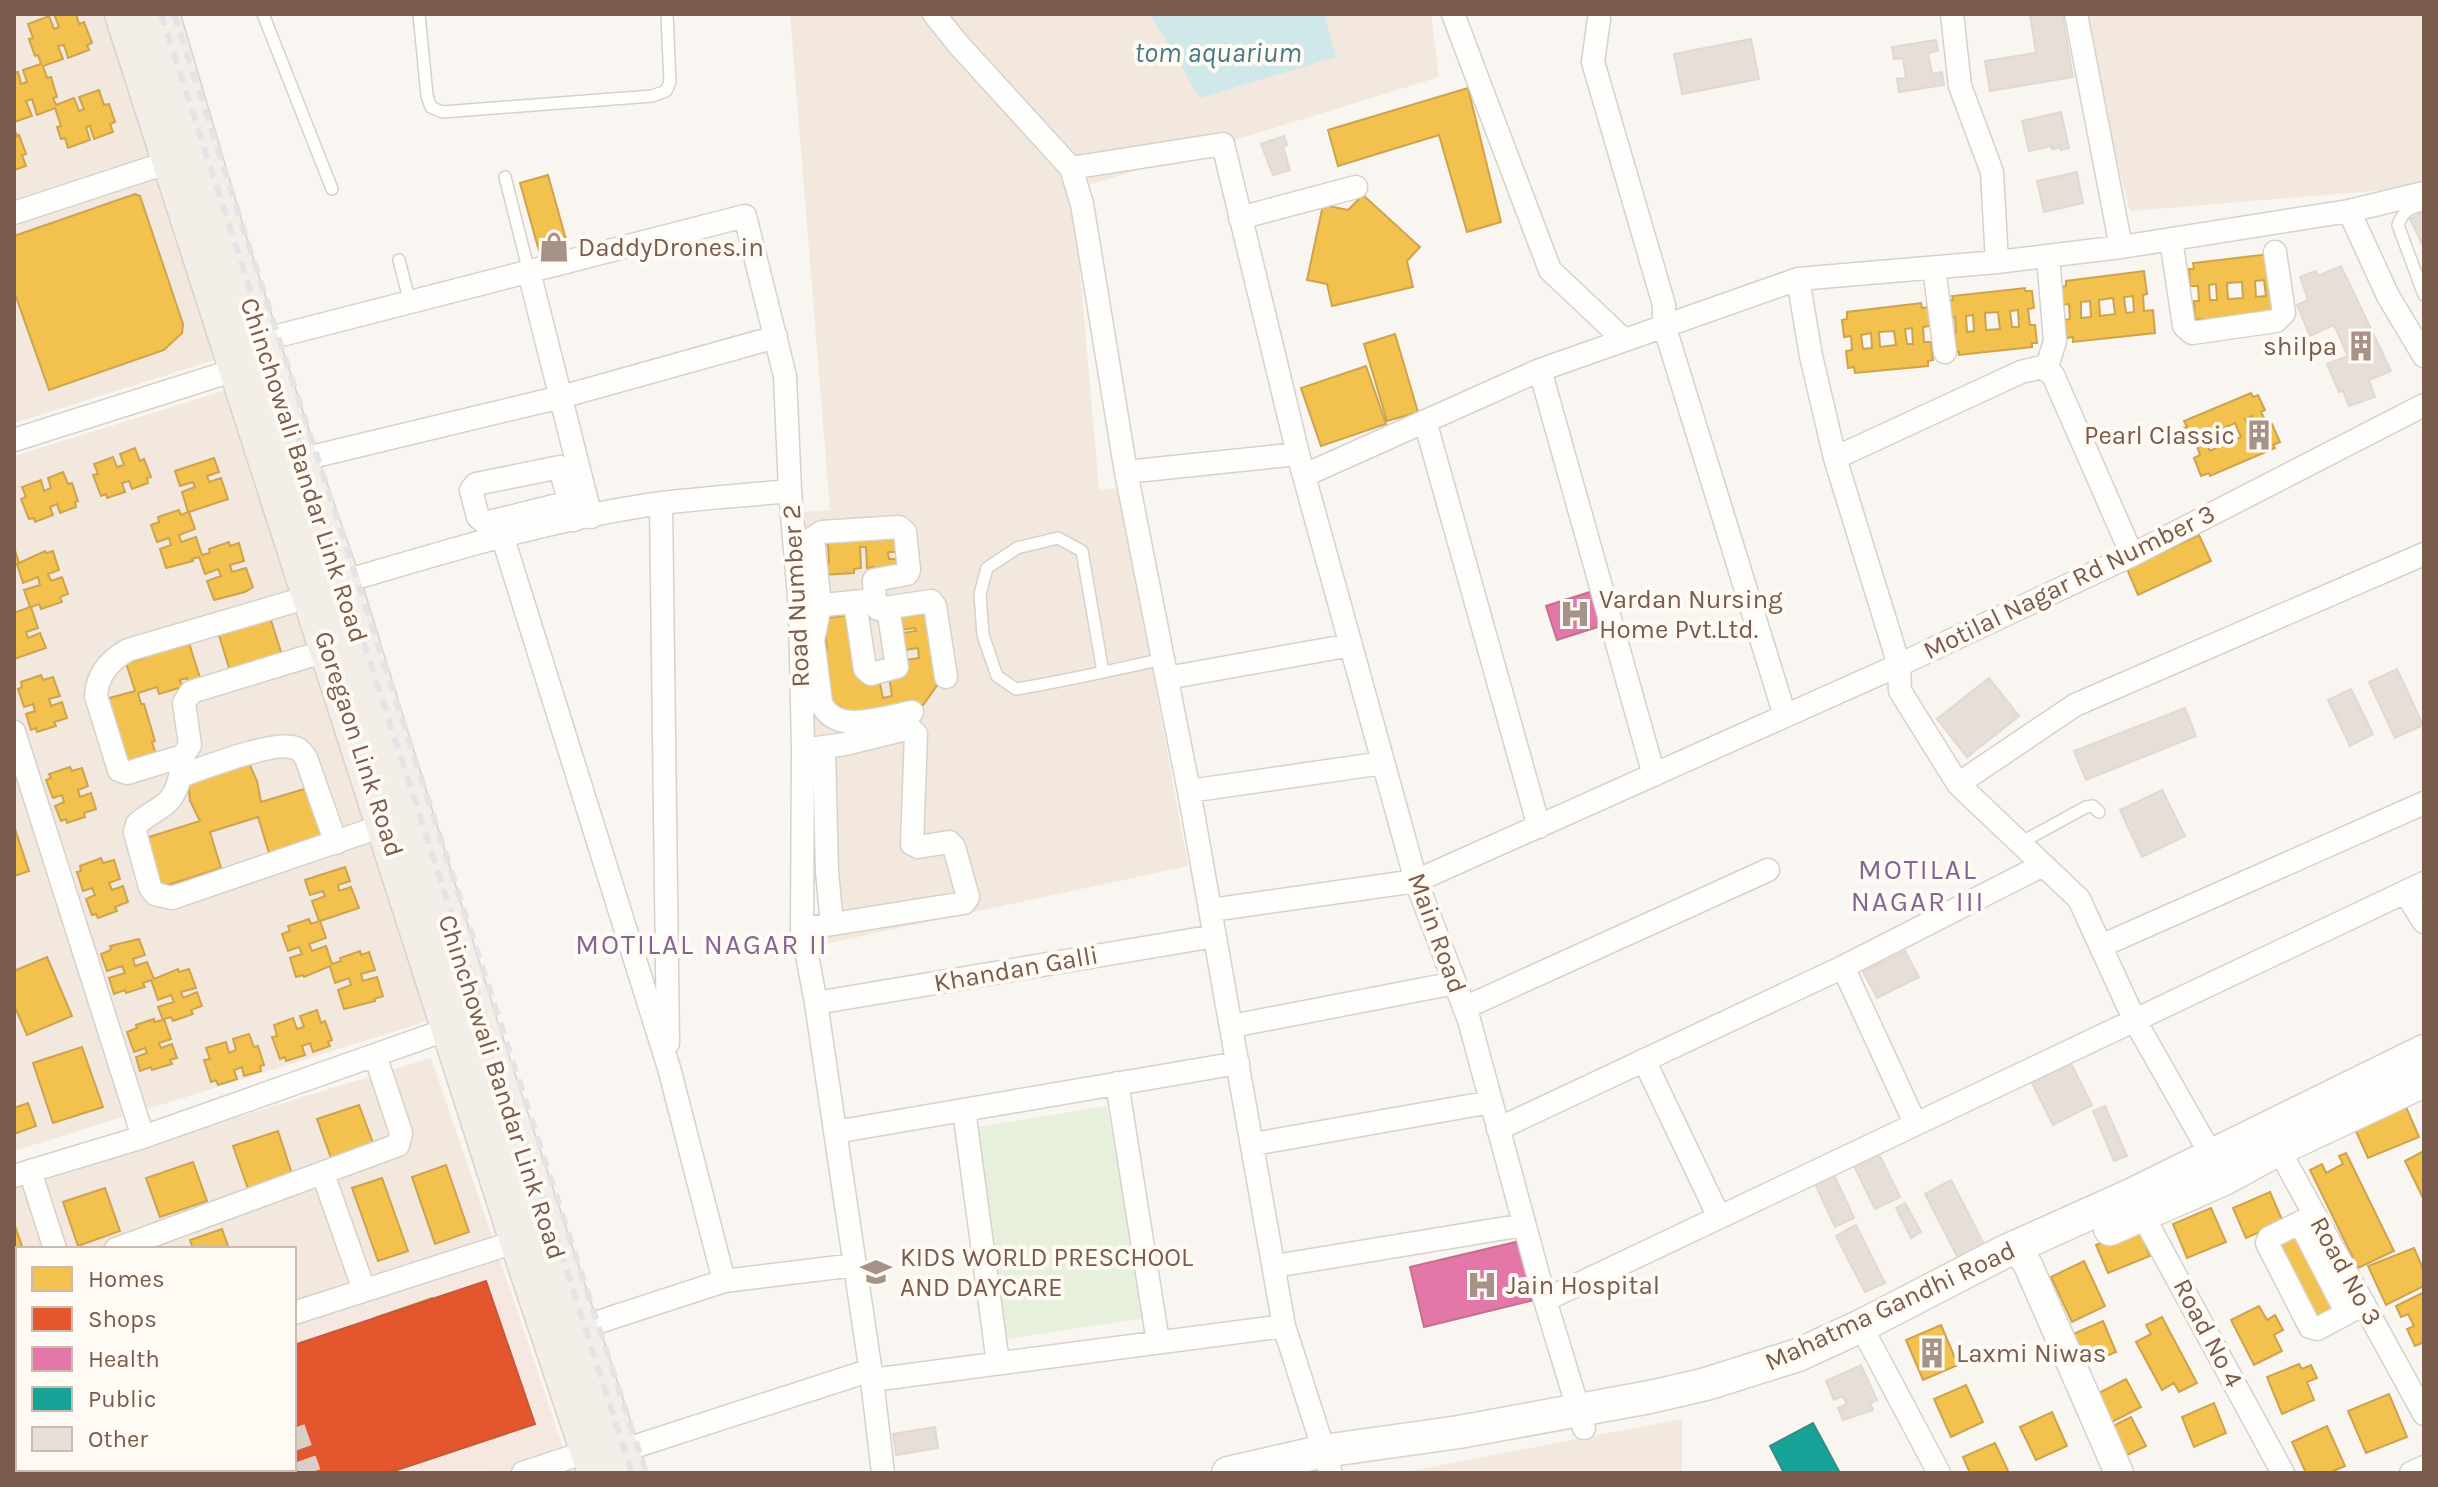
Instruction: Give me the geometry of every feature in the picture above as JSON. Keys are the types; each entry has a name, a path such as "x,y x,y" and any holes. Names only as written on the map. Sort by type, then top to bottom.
{"main road":[{"name":"Goregaon Link Road","path":"123,14 238,369 327,589 329,650 385,825 464,1023 518,1241 608,1462"},
{"name":"Chinchowali Bandar Link Road","path":"161,14 233,257 299,460 327,589 464,1023 580,1328 608,1462"},
{"name":"Mahatma Gandhi Road","path":"1237,1472 1362,1466 1465,1453 1581,1420 1749,1388 1794,1371 1865,1332 2016,1258 2218,1167 2424,1051"},
{"name":"Mahatma Gandhi Road","path":"2273,1138 2422,1088"}],"street":[{"path":"934,14 1071,168 1082,204 1126,472 1189,791 1284,1326 1328,1466"},
{"path":"1453,14 1550,270 1624,340"},
{"path":"1952,14 1960,86 1992,172 1997,262"},
{"path":"2076,14 2121,247"},
{"path":"1599,19 1593,62 1664,305 1664,325 1785,716"},
{"name":"Main Road","path":"1071,168 1223,144 1302,465 1416,881 1464,1008 1581,1420"},
{"path":"14,213 172,161"},
{"path":"1240,218 1356,187"},
{"path":"1126,472 1302,465 1425,421 1540,370 1798,279 1997,262 2121,247 2349,211 2424,193"},
{"path":"2349,211 2388,296 2424,356"},
{"name":"Road Number 2","path":"262,340 745,216 785,376 790,491 810,607 814,749 802,929 872,1375 883,1473"},
{"path":"2171,239 2184,326 2192,333 2276,321 2284,313 2275,252"},
{"path":"2046,370 2055,341 2048,256"},
{"path":"1934,268 1945,352"},
{"path":"529,272 561,397 579,513"},
{"name":"Motilal Nagar Rd Number 3","path":"1798,279 1811,356 1835,458 1899,665 2132,555 2424,405"},
{"path":"299,460 561,397 776,337"},
{"path":"1835,458 2021,372 2042,367 2053,375 2132,555"},
{"path":"14,440 238,369"},
{"path":"1540,370 1654,775"},
{"path":"1425,421 1539,827"},
{"path":"329,650 191,692 184,703 190,745 183,756 127,773 119,770 96,696 96,686 103,672 128,650 579,513 790,491"},
{"path":"661,503 669,1068"},
{"path":"873,603 874,580 907,574 909,570 905,532 899,527 822,532 813,538 810,607 821,703 825,712 835,719 856,722 912,712"},
{"path":"502,535 669,1068 724,1281"},
{"path":"1958,784 2075,705 2424,554"},
{"path":"810,607 931,601 935,606 946,677"},
{"path":"1165,669 1351,645"},
{"path":"1211,910 1416,881 1899,665 1900,691 1958,784 2079,899 2134,1019 2218,1167"},
{"path":"802,929 964,903 968,897 954,847 949,842 918,847 912,844 916,734 910,728 814,749 832,924"},
{"path":"14,732 143,1137"},
{"path":"336,843 306,758 301,750 291,746 268,748 180,776 176,794 137,824 135,832 150,887 163,898 172,898 336,843 385,825"},
{"path":"1189,791 1383,763"},
{"path":"2101,946 2424,803"},
{"path":"1498,1129 1843,967 2043,865"},
{"path":"1464,1008 1768,870"},
{"path":"1545,1300 2414,887 2424,922"},
{"name":"Khandan Galli","path":"816,1003 1215,936"},
{"path":"1843,967 1915,1123"},
{"path":"1232,1026 1455,983"},
{"path":"54,1247 22,1174 143,1137 464,1023"},
{"path":"127,1247 167,1240 398,1145 402,1139 375,1055"},
{"path":"1644,1060 1719,1217"},
{"path":"835,1132 1238,1063"},
{"path":"1117,1083 1158,1342"},
{"path":"1254,1144 1491,1102"},
{"path":"964,1110 998,1363"},
{"name":"Road No 3","path":"2273,1138 2308,1219 2354,1305 2424,1414"},
{"path":"323,1174 364,1290"},
{"name":"Road No 4","path":"2138,1204 2283,1473"},
{"path":"2308,1219 2269,1238 2267,1243 2310,1327 2317,1329 2354,1305"},
{"path":"1275,1266 1524,1225"},
{"path":"296,1312 518,1241"},
{"path":"2016,1258 2106,1473"},
{"path":"2016,1258 2119,1473"},
{"path":"580,1328 724,1281 855,1265"},
{"path":"523,1473 608,1462 872,1375 998,1363 1284,1326"},
{"path":"1865,1332 1939,1473"},
{"path":"2411,1473 2424,1467"}],"lane":[{"path":"263,14 332,189"},
{"path":"419,14 427,96 431,107 442,112 652,96 666,91 670,82 667,14"},
{"path":"505,177 529,272"},
{"path":"2424,205 2412,207 2403,213 2398,225 2424,295"},
{"path":"399,260 410,303"},
{"path":"1103,672 1082,551 1058,538 1017,548 987,568 980,594 983,635 997,676 1016,689 1103,672 1165,669"},
{"path":"2020,843 2086,807 2093,806 2099,812"}],"shaded area":[{"path":"14,14 109,14 218,359 14,423"},
{"path":"790,14 1431,14 1439,77 1073,190 1099,490 1119,487 1188,866 820,945 809,626 802,522 806,522 805,512 830,510"},
{"path":"2078,14 2424,14 2424,187 2130,211"},
{"path":"230,389 434,1019 14,1151 14,456"},
{"path":"431,1058 500,1260 296,1328 296,1247 16,1247 16,1471 152,1473 14,1473 14,1185"},
{"path":"500,1260 562,1445 478,1473 152,1473 296,1471 296,1328"},
{"path":"1682,1419 1682,1473 1400,1473"},
{"path":"562,1445 572,1473 478,1473"}],"green space":[{"path":"1107,1106 1144,1318 1006,1339 973,1128"}],"water":[{"name":"tom aquarium","path":"1150,14 1324,14 1336,57 1200,98"}],"building: Homes":[{"path":"54,14 76,14 79,24 84,22 92,43 87,45 89,50 68,58 64,45 58,46 63,59 43,66 47,78 51,77 56,105 74,98 79,111 84,109 79,97 99,90 104,105 109,104 115,122 110,124 113,132 94,139 90,126 86,127 90,140 68,148 57,127 61,126 55,108 37,115 32,99 26,101 32,116 14,122 14,73 18,72 21,84 27,82 23,70 41,64 29,39 33,38 28,24 49,16 54,29 59,27"},
{"path":"1468,88 1501,222 1467,232 1439,135 1338,166 1328,130"},
{"path":"14,128 26,154 22,155 26,166 14,170"},
{"path":"548,175 569,250 541,258 520,183"},
{"path":"135,194 140,196 183,324 182,333 164,350 49,390 14,291 14,236"},
{"path":"1363,195 1420,247 1407,261 1413,287 1332,306 1327,284 1307,280 1323,205 1348,210"},
{"path":"2270,254 2278,312 2202,323 2201,319 2195,320 2194,301 2199,301 2198,286 2190,286 2189,269 2194,269 2193,263","holes":["2264,280 2266,296 2256,297 2255,281","2242,282 2243,298 2228,299 2227,283","2216,284 2217,300 2210,300 2209,285"]},
{"path":"2144,271 2147,294 2143,295 2144,311 2153,310 2155,333 2073,342 2073,337 2066,338 2064,320 2070,319 2069,304 2061,305 2059,287 2066,286 2066,281","holes":["2133,296 2134,312 2126,313 2124,297","2113,298 2115,314 2100,316 2099,300","2090,301 2091,317 2081,318 2081,302"]},
{"path":"2025,288 2025,291 2032,291 2034,308 2028,309 2030,325 2035,325 2037,343 2032,343 2032,347 1959,355 1959,352 1952,352 1950,334 1956,333 1955,317 1948,318 1946,301 1953,300 1952,296","holes":["2018,310 2019,327 2012,327 2010,311","1998,312 2000,329 1986,330 1985,313","1973,315 1974,331 1967,332 1966,316"]},
{"path":"1921,303 1922,308 1929,307 1931,326 1923,327 1924,342 1931,342 1933,360 1928,361 1928,366 1855,373 1854,367 1848,368 1846,351 1852,350 1851,336 1844,337 1842,320 1847,319 1847,312","holes":["1912,328 1913,344 1907,344 1905,329","1894,331 1896,345 1880,347 1879,332","1871,333 1872,348 1863,349 1861,335"]},
{"path":"1395,334 1418,412 1387,421 1364,344"},
{"path":"1366,366 1386,424 1321,446 1301,388"},
{"name":"Pearl Classic","path":"2251,393 2253,397 2258,395 2265,410 2261,412 2268,426 2272,424 2280,442 2273,445 2275,448 2210,476 2209,473 2201,476 2194,458 2200,455 2195,440 2187,443 2181,429 2187,427 2184,421","holes":["2252,416 2258,430 2251,433 2245,419","2235,423 2241,437 2227,444 2221,429","2212,433 2218,447 2210,451 2203,437"]},
{"path":"135,448 140,461 144,459 151,477 147,478 148,483 132,489 129,481 122,483 125,492 107,498 106,494 101,496 93,475 98,474 94,464 113,457 117,467 124,465 120,454"},
{"path":"214,458 219,472 207,476 209,482 221,478 228,499 189,512 195,529 179,535 181,542 196,537 202,555 229,542 230,546 239,543 244,561 230,565 232,572 246,568 253,587 214,600 207,581 221,576 218,569 205,574 199,557 166,568 160,549 171,545 169,538 157,542 151,525 159,522 158,517 179,510 181,515 188,512 182,492 195,487 193,482 180,486 175,471"},
{"path":"63,472 68,484 72,483 78,501 75,502 76,507 60,513 57,504 50,507 53,515 35,522 34,518 29,519 21,499 26,497 22,487 41,480 44,491 51,488 48,478"},
{"path":"901,532 899,552 888,552 889,559 899,559 903,570 874,572 874,567 867,568 866,547 860,547 861,568 854,569 854,573 822,575 821,563 829,563 828,544 820,544 850,535 850,541 876,540 875,533"},
{"path":"2199,535 2211,561 2138,595 2127,569"},
{"path":"14,547 19,563 45,551 53,551 59,570 48,574 51,581 62,577 68,594 60,597 62,602 41,609 39,604 31,607 38,628 26,632 28,638 40,633 46,648 14,659 14,613 30,607 24,590 40,585 38,577 23,583 17,564 14,565"},
{"path":"926,604 941,680 923,705 858,717 832,703 823,619 853,614 879,679 883,698 892,696 889,677 900,661 919,658 918,648 899,651 896,634 916,631 915,628 901,630 896,609"},
{"path":"270,617 282,655 230,671 218,632"},
{"path":"189,643 201,681 189,685 187,678 180,680 182,687 159,694 157,687 138,693 155,741 152,742 157,758 125,767 106,699 135,691 126,663 144,658 143,654"},
{"path":"41,675 43,680 53,677 60,696 49,699 51,706 62,702 67,718 54,722 56,726 37,732 36,728 31,730 26,714 35,711 33,704 24,707 18,689 22,687 21,682"},
{"path":"248,761 257,781 261,802 311,787 326,836 269,853 258,817 210,832 221,868 161,887 150,861 146,838 200,821 190,801 188,779"},
{"path":"70,767 72,771 82,768 88,786 78,790 80,797 91,793 96,809 84,813 85,817 67,823 66,819 61,821 55,806 64,802 62,795 53,798 46,780 51,778 49,774"},
{"path":"14,826 29,871 14,876"},
{"path":"101,858 103,863 114,860 120,879 109,883 112,890 123,886 128,902 115,907 117,911 98,918 96,914 92,915 86,899 95,895 92,888 83,891 77,872 81,871 80,866"},
{"path":"345,867 350,881 338,885 339,891 351,887 359,908 320,921 326,938 309,944 312,951 326,946 332,964 360,951 361,955 369,952 375,970 361,974 363,981 377,977 383,996 344,1009 338,990 351,985 349,978 335,983 330,966 304,977 296,977 290,958 302,954 299,947 288,951 282,934 290,931 288,926 309,919 311,924 319,921 312,901 325,896 323,891 310,895 305,880"},
{"path":"139,939 145,955 133,959 135,966 147,962 154,979 178,969 179,972 189,969 196,988 181,992 183,998 197,992 202,1006 191,1010 193,1014 173,1021 171,1017 164,1019 171,1039 159,1043 161,1048 172,1044 177,1058 170,1060 172,1064 140,1071 136,1057 147,1053 145,1048 134,1052 127,1032 137,1028 136,1025 154,1019 154,1022 163,1020 158,1007 174,1002 171,995 158,1000 151,980 143,983 145,987 114,994 109,978 125,973 122,966 107,971 101,954 111,950 110,946"},
{"path":"47,957 72,1016 27,1035 14,1005 14,971"},
{"path":"317,1010 332,1040 328,1042 330,1046 313,1052 310,1043 302,1046 305,1055 286,1061 285,1057 280,1059 272,1037 277,1036 274,1025 293,1018 297,1029 304,1027 300,1016"},
{"path":"249,1034 254,1047 258,1046 264,1065 260,1066 261,1071 244,1076 242,1067 234,1070 237,1079 218,1085 216,1080 211,1082 204,1060 210,1059 206,1048 226,1042 229,1053 236,1050 233,1039"},
{"path":"82,1047 103,1107 53,1123 33,1063"},
{"path":"28,1103 36,1126 14,1134 14,1108"},
{"path":"359,1105 373,1143 331,1158 317,1119"},
{"path":"2406,1107 2419,1137 2368,1158 2355,1129"},
{"path":"278,1131 292,1174 248,1189 233,1146"},
{"path":"2424,1151 2424,1200 2405,1161"},
{"path":"2346,1153 2394,1251 2358,1268 2310,1170 2322,1164 2326,1173 2343,1164 2339,1156"},
{"path":"193,1162 207,1201 160,1217 146,1178"},
{"path":"446,1165 469,1232 435,1244 412,1177"},
{"path":"382,1178 408,1251 378,1261 352,1188"},
{"path":"105,1188 120,1231 78,1246 63,1202"},
{"path":"2270,1192 2283,1222 2246,1238 2233,1208"},
{"path":"2211,1208 2226,1242 2187,1258 2173,1224"},
{"path":"14,1223 22,1247 16,1247 14,1260"},
{"path":"2138,1227 2150,1256 2108,1273 2096,1245"},
{"path":"2295,1228 2339,1311 2315,1324 2269,1242"},
{"path":"222,1229 228,1247 192,1247 190,1240"},
{"path":"2414,1248 2424,1271 2424,1286 2386,1305 2368,1266"},
{"path":"2084,1261 2105,1306 2072,1322 2051,1277"},
{"path":"16,1288 14,1339 14,1289"},
{"path":"2424,1292 2424,1342 2415,1346 2407,1329 2414,1326 2408,1314 2401,1317 2396,1306"},
{"path":"432,1298 482,1441 423,1461 374,1318"},
{"path":"2259,1306 2267,1320 2275,1315 2283,1330 2274,1335 2282,1351 2254,1365 2231,1320"},
{"path":"2162,1317 2197,1383 2179,1392 2174,1383 2162,1390 2136,1342 2151,1334 2146,1325"},
{"path":"2103,1321 2116,1352 2085,1365 2071,1335"},
{"name":"Laxmi Niwas","path":"1941,1325 1958,1365 1923,1380 1906,1340"},
{"path":"16,1362 16,1401 14,1395"},
{"path":"2299,1364 2302,1369 2311,1365 2317,1378 2307,1382 2314,1400 2282,1414 2267,1377"},
{"path":"2126,1379 2141,1407 2112,1422 2097,1394"},
{"path":"1966,1385 1983,1422 1951,1437 1934,1399"},
{"path":"2389,1394 2407,1437 2366,1453 2348,1411"},
{"path":"2214,1403 2226,1433 2194,1447 2182,1417"},
{"path":"2052,1412 2067,1446 2036,1460 2020,1427"},
{"path":"2131,1417 2146,1446 2127,1455 2113,1426"},
{"path":"2327,1426 2345,1466 2329,1473 2306,1473 2292,1442"},
{"path":"1995,1443 2009,1473 1970,1473 1963,1457"},
{"path":"14,1451 16,1471 25,1473 14,1473"}],"building: Shops":[{"path":"486,1281 535,1424 388,1473 176,1473 296,1471 296,1344"}],"building: Health":[{"path":"1596,590 1607,624 1557,640 1546,606"},
{"path":"1520,1241 1534,1300 1424,1327 1410,1267"}],"building: Public":[{"path":"1813,1423 1840,1473 1784,1473 1770,1446"}],"building: Other":[{"path":"2030,14 2062,14 2073,77 1990,91 1985,61 2036,53"},
{"path":"1751,39 1759,79 1682,94 1674,54"},
{"path":"1936,40 1938,51 1928,53 1932,74 1942,72 1944,85 1899,92 1897,79 1906,78 1903,58 1894,59 1892,47"},
{"path":"2061,112 2069,148 2061,150 2060,144 2058,148 2052,149 2052,146 2029,151 2022,121"},
{"path":"1284,136 1287,145 1283,146 1290,170 1273,175 1261,144"},
{"path":"2077,172 2083,203 2044,212 2037,181"},
{"path":"2424,212 2424,248 2410,219"},
{"name":"shilpa","path":"2341,266 2391,371 2369,380 2375,397 2349,406 2327,364 2348,356 2334,325 2310,336 2297,305 2308,300 2300,277 2316,271 2318,276"},
{"path":"2397,669 2423,725 2395,738 2369,682"},
{"path":"1989,678 2019,716 1967,757 1937,719"},
{"path":"2351,689 2373,734 2350,746 2328,700"},
{"path":"2185,708 2196,736 2086,780 2074,751"},
{"path":"2162,790 2185,836 2142,857 2120,810"},
{"path":"1905,951 1919,977 1877,998 1863,972"},
{"path":"2066,1054 2092,1105 2053,1125 2027,1073"},
{"path":"2105,1106 2127,1156 2114,1161 2093,1111"},
{"path":"1875,1146 1900,1197 1875,1209 1850,1158"},
{"path":"1830,1166 1854,1218 1835,1227 1811,1175"},
{"path":"1951,1180 1984,1244 1958,1258 1925,1194"},
{"path":"1905,1203 1921,1232 1911,1238 1896,1208"},
{"path":"1856,1225 1885,1283 1865,1292 1836,1236"},
{"path":"1861,1365 1877,1400 1870,1403 1873,1410 1843,1420 1838,1408 1847,1404 1843,1396 1834,1400 1826,1381"},
{"path":"935,1427 938,1448 896,1455 893,1434"}],"tunnel":[{"path":"296,1434 310,1473"}],"railway":[{"path":"161,14 632,1473"},
{"path":"174,14 646,1473"}],"place":[{"name":"DaddyDrones.in","path":"554,247"},
{"name":"shilpa","path":"2361,346"},
{"name":"Pearl Classic","path":"2259,435"},
{"name":"Vardan Nursing Home Pvt.Ltd.","path":"1575,614"},
{"name":"KIDS WORLD PRESCHOOL AND DAYCARE","path":"876,1272"},
{"name":"Jain Hospital","path":"1482,1285"},
{"name":"Laxmi Niwas","path":"1932,1353"}],"district":[{"name":"MOTILAL NAGAR III","path":"1918,885"},
{"name":"MOTILAL NAGAR II","path":"702,944"}]}
